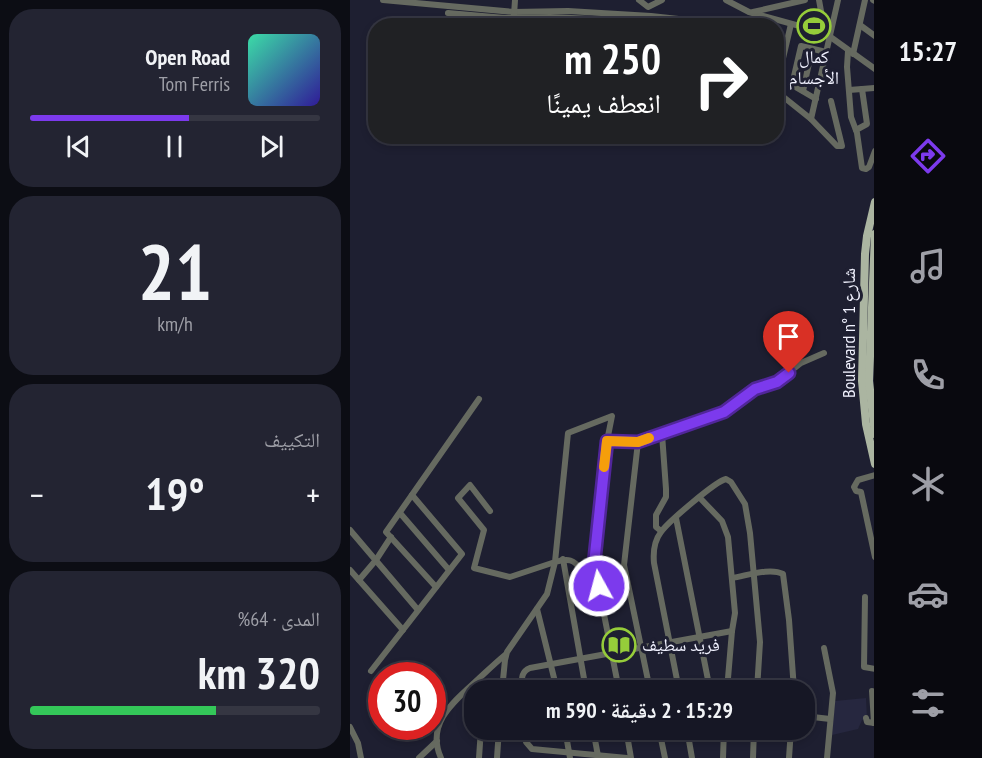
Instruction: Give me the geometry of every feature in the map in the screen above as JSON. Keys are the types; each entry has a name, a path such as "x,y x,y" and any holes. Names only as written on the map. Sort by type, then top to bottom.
{"main road":[{"name":"Boulevard n° شارع 1","path":"875,202 867,236 870,272 869,388 866,424 875,464"},
{"name":"Boulevard n° شارع 1","path":"870,272 875,234"},
{"name":"Boulevard n° شارع 1","path":"869,388 875,434"}],"street":[{"path":"383,0 514,15"},
{"path":"514,15 515,0"},
{"path":"639,0 648,7 651,18"},
{"path":"648,7 662,0"},
{"path":"726,0 767,18"},
{"path":"749,12 805,0"},
{"path":"819,0 827,35"},
{"path":"811,118 826,52 827,35 838,0"},
{"path":"865,0 860,26 851,53 849,90 851,117 856,130 862,168 869,167 875,151"},
{"path":"448,13 635,18"},
{"path":"587,15 600,18"},
{"path":"784,22 827,35 874,69"},
{"path":"784,58 791,24"},
{"path":"860,26 875,36"},
{"path":"815,99 792,85 801,46 826,52"},
{"path":"803,91 812,49"},
{"path":"856,130 867,124 862,88"},
{"path":"849,90 875,88"},
{"path":"784,98 811,118 837,146 842,146 831,101"},
{"path":"607,441 638,442 724,412 755,389 777,382 801,363 824,352"},
{"path":"436,587 386,532 479,399"},
{"path":"477,680 507,652 550,588 555,561 568,433 612,416 607,441 594,564 617,680"},
{"path":"661,531 656,527 655,522 665,496 662,434"},
{"path":"638,442 624,565 648,680"},
{"path":"875,475 858,480 854,487 856,491 861,492 875,557"},
{"path":"677,680 654,563 654,546 661,531 720,480 726,479 731,482 745,504 760,642 758,680"},
{"path":"490,511 470,485 458,498 484,530 474,568 510,577 563,559 573,560 582,571"},
{"path":"378,662 462,554 413,495"},
{"path":"700,498 726,527 735,613 728,680"},
{"path":"400,513 449,570"},
{"path":"676,518 708,680"},
{"path":"350,530 418,610"},
{"path":"391,537 376,560 353,576 403,630"},
{"path":"563,559 584,680"},
{"path":"731,578 779,572 783,574 793,680"},
{"path":"865,597 864,667 875,669"},
{"path":"537,609 555,680"},
{"path":"523,680 523,672 530,668 732,631"},
{"path":"824,648 833,687 827,758"},
{"path":"503,680 507,652"},
{"path":"866,717 867,722 874,723 872,691"},
{"path":"441,758 437,741 438,729 444,712 464,693"},
{"path":"815,717 830,719"},
{"path":"350,727 358,743 361,758"},
{"path":"479,758 480,740"},
{"path":"497,758 498,740"},
{"path":"526,740 532,749 570,756 629,758 627,740"},
{"path":"567,740 570,756"},
{"path":"595,740 598,756"},
{"path":"661,740 665,758"},
{"path":"689,740 692,758"},
{"path":"724,740 724,758"},
{"path":"753,758 754,740"},
{"path":"789,758 790,740"},
{"path":"419,758 437,741"}],"shaded area":[{"path":"866,698 867,719 862,720 858,729 832,735 835,701"}],"slow traffic":[{"path":"604,467 607,441 638,442 649,438"}],"place":[{"name":"كمال الأجسام","path":"814,26"},
{"name":"فريد سطيف","path":"619,645"}],"route":[{"path":"599,586 594,564 607,441 638,442 724,412 755,389 777,382 789,373"}]}
